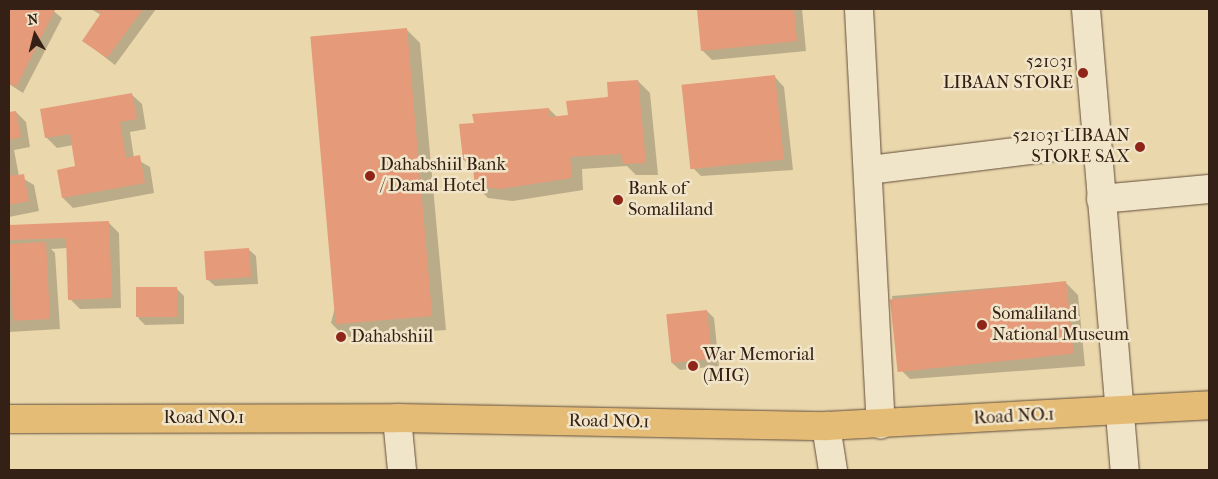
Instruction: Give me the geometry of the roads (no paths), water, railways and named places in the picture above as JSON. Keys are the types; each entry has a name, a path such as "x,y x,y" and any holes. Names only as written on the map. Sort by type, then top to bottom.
{"highway":[{"name":"Road NO.1","path":"9,419 397,418 826,426 1119,412 1209,405"}],"street":[{"path":"859,9 870,170 881,424"},
{"path":"1086,9 1094,142 1126,470"},
{"path":"870,170 1094,142"},
{"path":"1101,199 1209,189"},
{"path":"397,418 402,470"},
{"path":"826,426 833,470"}],"place":[{"name":"521031 LIBAAN STORE","path":"1083,73"},
{"name":"521031 LIBAAN STORE SAX","path":"1140,147"},
{"name":"Dahabshiil Bank / Damal Hotel","path":"370,176"},
{"name":"Bank of Somaliland","path":"618,200"},
{"name":"Somaliland National Museum","path":"982,325"},
{"name":"Dahabshiil","path":"341,337"},
{"name":"War Memorial (MIG)","path":"693,366"}]}
